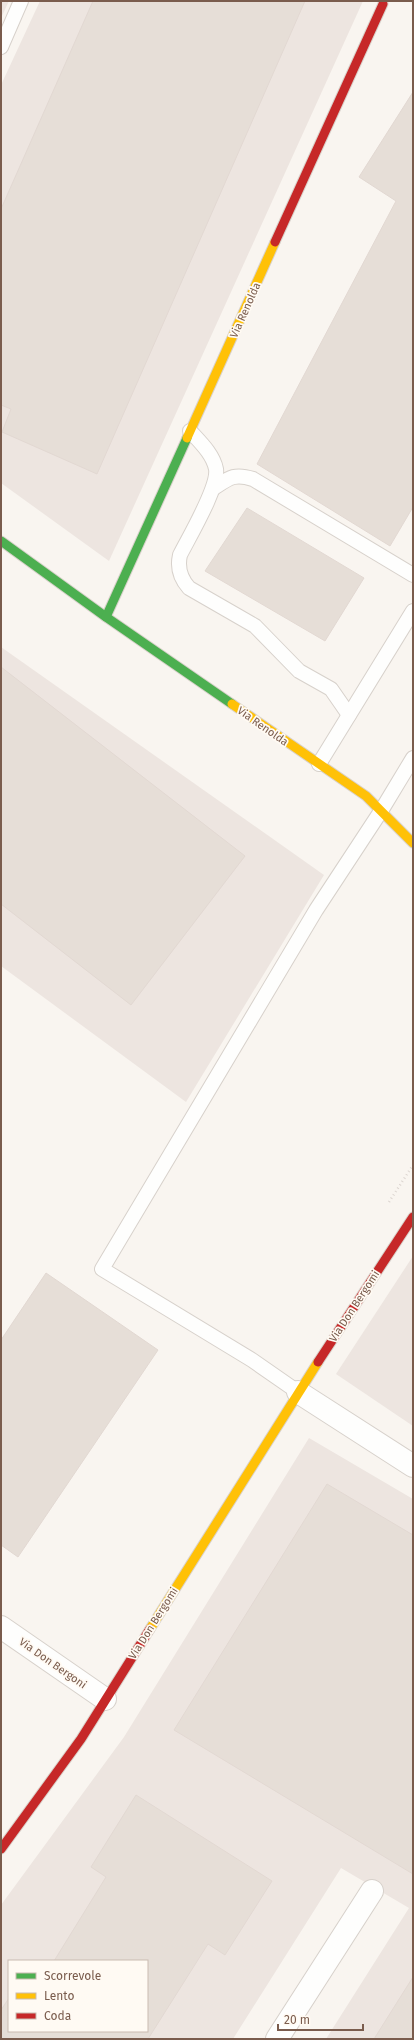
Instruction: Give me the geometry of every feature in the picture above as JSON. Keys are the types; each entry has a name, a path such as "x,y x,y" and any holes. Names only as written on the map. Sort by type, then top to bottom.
{"street":[{"name":"Via Renolda","path":"106,617 383,4"},
{"name":"Via Renolda","path":"1,541 106,617 366,796 413,843"},
{"name":"Via Don Bergomi","path":"1,1849 81,1739 298,1392 412,1219"},
{"path":"298,1392 413,1466"},
{"name":"Via Don Bergoni","path":"1,1627 105,1699"},
{"path":"277,2039 372,1891"}],"lane":[{"path":"1,47 22,1"},
{"path":"190,431 209,452 216,470 214,488 180,555 178,563 181,579 189,588 255,626 299,671 331,689 349,715"},
{"path":"214,488 230,477 242,476 253,479 413,575"},
{"path":"319,764 413,611"},
{"path":"298,1392 252,1360 102,1269 312,917 381,811 413,758"}],"shaded area":[{"path":"1,1 9,1 1,18"},
{"path":"40,1 363,1 109,561 1,483 1,85"},
{"path":"1,647 324,875 186,1102 1,966"},
{"path":"413,1256 413,1426 336,1374"},
{"path":"309,1438 413,1499 413,2039 326,2039 409,1908 341,1868 233,2039 1,2039 1,1905 124,1737"}],"building":[{"path":"93,1 305,1 97,474 2,432 11,409 1,405 1,209"},
{"path":"413,92 413,507 390,546 257,464 396,201 359,177"},
{"path":"247,508 364,578 325,641 205,571"},
{"path":"1,667 245,856 131,1005 1,904"},
{"path":"46,1273 158,1350 18,1557 1,1545 1,1340"},
{"path":"327,1484 413,1535 413,1874 174,1730"},
{"path":"136,1795 272,1881 225,1955 208,1944 148,2039 1,2039 1,2010 8,2000 8,2032 148,2032 148,1960 55,1960 106,1877 91,1867"},
{"path":"413,1977 413,2039 374,2039"}],"traffic: fast":[{"path":"106,617 187,438"},
{"path":"1,541 106,617 232,704"}],"traffic: slow":[{"path":"187,438 275,242"},
{"path":"232,704 366,796 413,843"},
{"path":"150,1629 318,1362"}],"traffic: jam":[{"path":"275,242 383,4"},
{"path":"318,1362 413,1217"},
{"path":"1,1849 81,1739 150,1629"}]}
